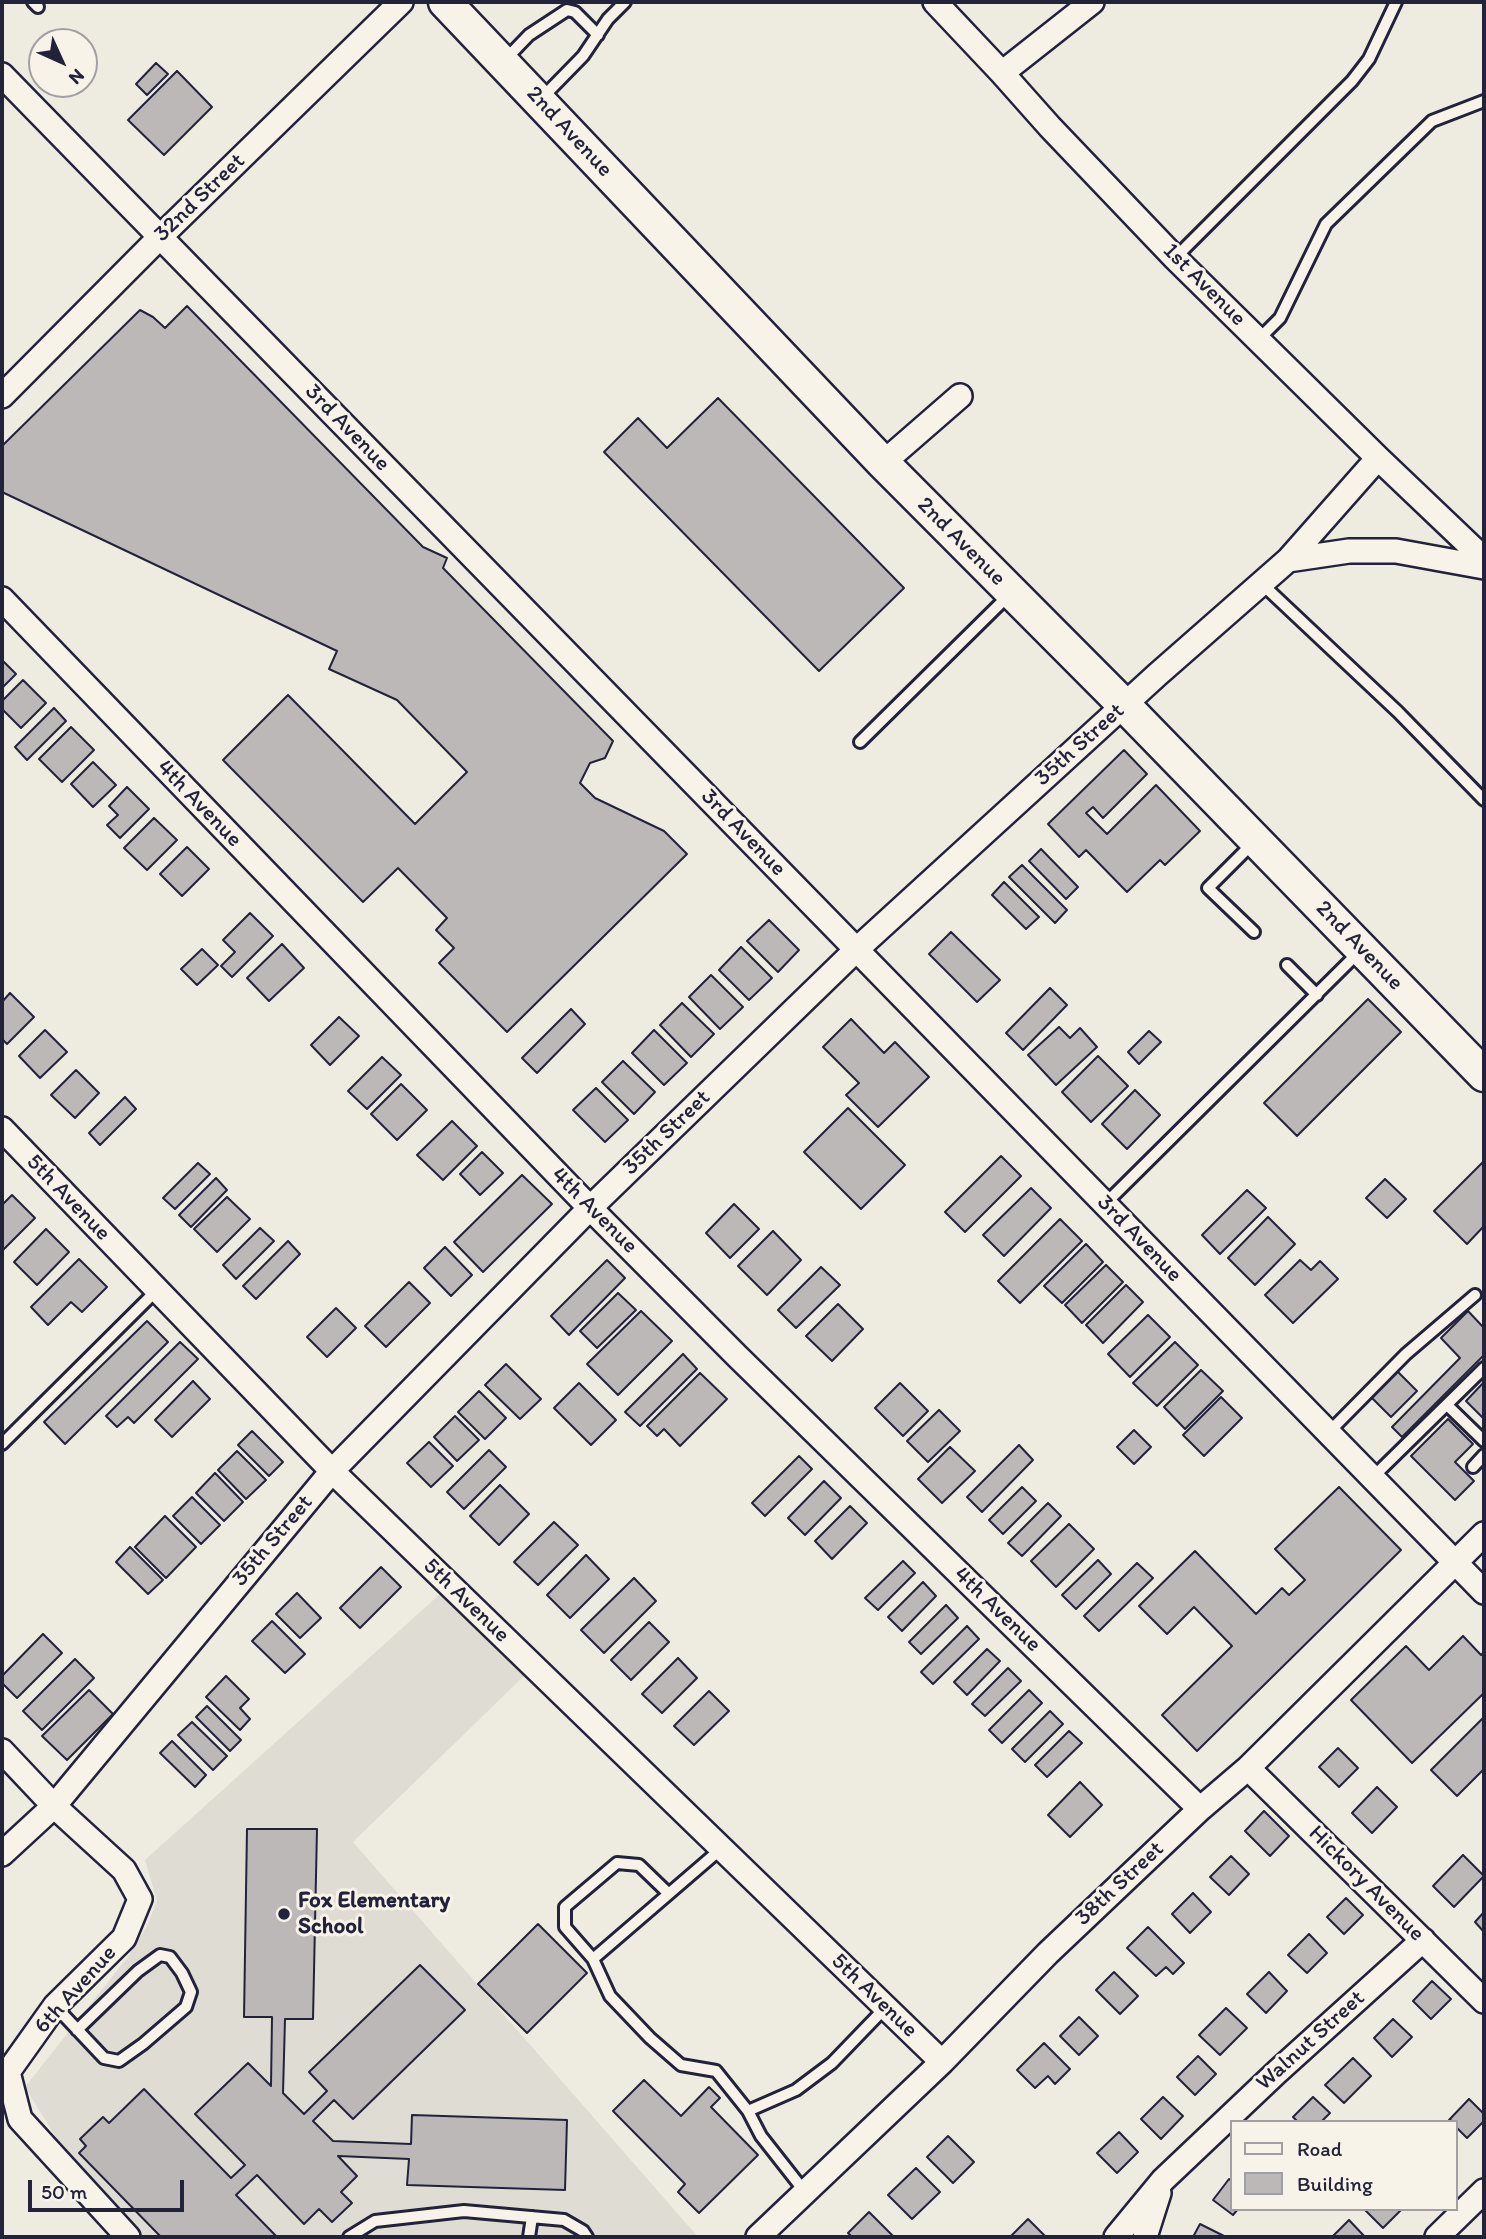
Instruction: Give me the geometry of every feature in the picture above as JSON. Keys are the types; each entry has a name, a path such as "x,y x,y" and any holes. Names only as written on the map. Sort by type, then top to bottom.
{"main road":[{"name":"2nd Avenue","path":"445,2 883,463 1124,705 1484,1074"}],"street":[{"name":"32nd Street","path":"2,396 160,237 401,2"},
{"name":"1st Avenue","path":"935,2 1175,258 1484,559"},
{"path":"1002,73 1092,2"},
{"name":"3rd Avenue","path":"2,75 1484,1592"},
{"path":"883,463 960,397"},
{"name":"35th Street","path":"2,1854 54,1806 332,1471 590,1208 856,950 1124,705 1288,560 1378,458"},
{"path":"1288,560 1349,551 1396,551 1484,568"},
{"name":"4th Avenue","path":"2,599 590,1208 737,1356 1200,1809"},
{"name":"5th Avenue","path":"2,1129 332,1471 942,2062"},
{"name":"38th Street","path":"758,2237 942,2062 1048,1953 1200,1809 1248,1768 1484,1534"},
{"name":"6th Avenue","path":"2,1751 54,1806 124,1870 139,1899 124,1938 55,2007 8,2072 20,2119 128,2237"},
{"name":"Hickory Avenue","path":"1248,1768 1484,2001"},
{"name":"Walnut Street","path":"1116,2237 1163,2180 1423,1940"},
{"path":"1145,2237 1163,2180"},
{"path":"1437,2237 1484,2190"}],"lane":[{"path":"539,101 583,56 608,19 625,2"},
{"path":"1175,258 1352,82 1369,59 1396,2"},
{"path":"503,63 529,35 567,10 575,12 598,36"},
{"path":"1259,339 1280,318 1326,223 1432,121 1484,101"},
{"path":"1261,583 1398,712 1484,800"},
{"path":"860,742 1012,592"},
{"path":"1254,932 1208,888 1256,840"},
{"path":"1105,1204 1362,949"},
{"path":"1287,965 1317,995"},
{"path":"2,1444 157,1290"},
{"path":"1328,1433 1406,1354 1475,1295"},
{"path":"1373,1478 1484,1368"},
{"path":"1447,1405 1484,1441"},
{"path":"1473,1467 1484,1455"},
{"path":"593,1959 722,1848"},
{"path":"668,1893 639,1865 617,1863 565,1907 565,1927 593,1959 610,1996 650,2038 681,2065 716,2071 748,2111 761,2136 805,2192"},
{"path":"55,2007 77,2030 104,2058 118,2061 143,2044 186,2007 191,1992 170,1957 160,1955 138,1970 77,2030"},
{"path":"748,2111 796,2090 832,2063 886,2007"},
{"path":"349,2237 375,2221 464,2211 564,2220 583,2231 587,2237"},
{"path":"529,2237 532,2217"}],"shaded area":[{"name":"Fox Elementary School","path":"440,1594 524,1676 353,1842 698,2237 143,2237 70,2160 25,2087 130,1954 147,1926 157,1901 145,1860"}],"building":[{"path":"156,63 168,74 147,95 136,84"},
{"path":"177,71 212,107 164,155 128,120"},
{"path":"187,306 423,547 447,558 443,568 613,741 605,758 590,763 580,783 595,798 664,831 687,854 507,1032 439,963 454,948 436,930 447,918 398,868 363,902 223,760 288,695 415,824 467,772 397,700 329,669 337,651 2,492 2,446 140,310 165,328"},
{"path":"718,398 904,588 819,671 604,452 638,418 667,448"},
{"path":"2,660 16,674 2,688"},
{"path":"23,680 46,703 21,728 2,709 2,701"},
{"path":"54,708 66,721 27,760 15,747"},
{"path":"71,727 94,750 62,782 39,759"},
{"path":"1124,750 1147,774 1103,818 1093,807 1086,813 1107,834 1156,785 1200,831 1165,865 1160,860 1127,892 1086,850 1079,857 1048,824"},
{"path":"93,762 116,785 93,807 71,784"},
{"path":"127,787 149,809 120,838 107,825 118,815 109,806"},
{"path":"154,818 177,840 147,870 124,848"},
{"path":"187,847 209,869 182,896 160,874"},
{"path":"1041,849 1078,887 1066,899 1029,861"},
{"path":"1022,865 1067,910 1055,923 1009,877"},
{"path":"1004,882 1039,917 1026,929 992,895"},
{"path":"250,913 273,936 232,977 221,966 235,952 223,940"},
{"path":"769,920 799,950 778,972 747,941"},
{"path":"951,932 1000,980 977,1002 929,954"},
{"path":"282,944 304,968 269,1001 247,978"},
{"path":"741,947 772,978 749,1000 719,970"},
{"path":"202,949 218,965 197,985 181,969"},
{"path":"711,975 743,1007 720,1029 689,997"},
{"path":"1050,988 1067,1005 1023,1050 1006,1033"},
{"path":"10,993 34,1017 7,1044 2,1039 2,1002"},
{"path":"1368,999 1401,1032 1297,1136 1264,1103"},
{"path":"682,1003 714,1034 691,1057 660,1025"},
{"path":"571,1009 585,1024 537,1073 522,1058"},
{"path":"339,1017 359,1036 330,1065 311,1045"},
{"path":"851,1019 884,1053 895,1042 929,1077 878,1127 846,1095 859,1083 823,1047"},
{"path":"1059,1027 1070,1038 1080,1028 1097,1047 1056,1085 1028,1055"},
{"path":"45,1030 67,1052 40,1078 19,1056"},
{"path":"654,1030 687,1063 664,1085 632,1053"},
{"path":"1149,1031 1161,1042 1139,1064 1128,1052"},
{"path":"1098,1056 1128,1086 1091,1122 1062,1092"},
{"path":"382,1057 401,1075 367,1109 348,1091"},
{"path":"623,1061 655,1092 634,1114 602,1082"},
{"path":"76,1070 99,1093 75,1118 51,1095"},
{"path":"401,1084 427,1110 397,1140 371,1114"},
{"path":"596,1088 628,1120 605,1142 573,1110"},
{"path":"1135,1090 1160,1115 1127,1149 1102,1124"},
{"path":"125,1097 136,1109 100,1145 89,1133"},
{"path":"848,1108 905,1165 861,1209 804,1152"},
{"path":"452,1121 477,1146 443,1180 417,1155"},
{"path":"482,1152 503,1173 480,1195 460,1174"},
{"path":"1001,1156 1021,1176 965,1232 945,1212"},
{"path":"1484,1161 1484,1226 1467,1244 1434,1211"},
{"path":"198,1163 210,1174 175,1209 163,1198"},
{"path":"522,1175 552,1204 483,1272 454,1242"},
{"path":"216,1178 227,1190 191,1227 179,1215"},
{"path":"1385,1179 1406,1199 1387,1218 1366,1198"},
{"path":"1031,1188 1051,1208 1004,1256 983,1235"},
{"path":"1247,1190 1266,1208 1220,1254 1202,1235"},
{"path":"12,1195 35,1218 2,1251 2,1205"},
{"path":"227,1197 250,1219 217,1252 194,1229"},
{"path":"734,1204 759,1229 730,1258 706,1233"},
{"path":"1268,1217 1295,1244 1255,1285 1228,1258"},
{"path":"1060,1219 1082,1241 1020,1303 998,1281"},
{"path":"260,1228 274,1241 236,1279 223,1265"},
{"path":"46,1229 69,1252 37,1285 14,1262"},
{"path":"773,1231 801,1260 767,1295 738,1266"},
{"path":"288,1241 300,1254 256,1299 243,1286"},
{"path":"1086,1244 1103,1262 1062,1303 1044,1286"},
{"path":"445,1247 472,1275 451,1296 424,1268"},
{"path":"79,1259 107,1287 82,1312 71,1302 48,1325 31,1307"},
{"path":"607,1260 625,1278 569,1335 551,1316"},
{"path":"1300,1260 1311,1270 1320,1261 1338,1279 1293,1323 1265,1295"},
{"path":"1106,1265 1123,1282 1082,1323 1065,1305"},
{"path":"821,1267 840,1285 796,1328 778,1310"},
{"path":"409,1282 430,1303 386,1347 365,1326"},
{"path":"1126,1285 1143,1302 1103,1343 1086,1325"},
{"path":"618,1293 636,1310 597,1348 580,1331"},
{"path":"838,1304 863,1329 832,1361 806,1336"},
{"path":"336,1308 356,1328 327,1357 307,1337"},
{"path":"641,1311 672,1341 618,1395 587,1364"},
{"path":"1468,1311 1484,1328 1484,1355 1402,1437 1392,1427 1460,1358 1441,1338"},
{"path":"1148,1315 1170,1337 1130,1377 1108,1354"},
{"path":"147,1321 168,1342 65,1444 44,1422"},
{"path":"180,1342 198,1359 134,1423 128,1417 117,1427 106,1416"},
{"path":"1175,1342 1198,1365 1157,1406 1133,1383"},
{"path":"683,1354 697,1369 640,1426 625,1412"},
{"path":"506,1364 541,1399 520,1419 485,1385"},
{"path":"1201,1370 1223,1391 1185,1429 1164,1407"},
{"path":"1397,1371 1417,1391 1391,1417 1371,1397"},
{"path":"700,1373 727,1399 680,1446 664,1429 657,1436 647,1426"},
{"path":"193,1381 210,1399 172,1437 155,1420"},
{"path":"1484,1382 1484,1419 1466,1401"},
{"path":"579,1383 616,1420 591,1445 554,1408"},
{"path":"900,1383 928,1411 903,1436 875,1408"},
{"path":"479,1391 506,1418 485,1439 458,1412"},
{"path":"1221,1397 1242,1418 1204,1456 1183,1435"},
{"path":"939,1410 960,1431 928,1462 907,1441"},
{"path":"455,1416 479,1440 457,1461 434,1437"},
{"path":"1448,1419 1473,1444 1455,1462 1474,1481 1455,1500 1411,1456"},
{"path":"1134,1430 1151,1447 1134,1464 1117,1447"},
{"path":"252,1431 283,1462 269,1476 238,1445"},
{"path":"429,1442 453,1466 431,1487 407,1463"},
{"path":"1019,1445 1033,1460 982,1512 967,1497"},
{"path":"950,1447 975,1471 942,1503 918,1479"},
{"path":"489,1450 506,1467 464,1509 447,1492"},
{"path":"237,1451 266,1480 246,1499 218,1470"},
{"path":"799,1456 812,1469 765,1516 752,1503"},
{"path":"215,1473 243,1502 224,1521 196,1493"},
{"path":"824,1481 841,1498 805,1535 788,1518"},
{"path":"500,1485 529,1514 499,1545 470,1516"},
{"path":"1022,1487 1036,1501 1003,1534 989,1520"},
{"path":"1339,1487 1401,1550 1197,1751 1162,1715 1232,1646 1194,1607 1167,1634 1139,1606 1195,1551 1256,1614 1282,1588 1289,1595 1305,1580 1275,1549"},
{"path":"192,1497 220,1525 201,1544 173,1516"},
{"path":"1048,1503 1061,1516 1022,1556 1008,1543"},
{"path":"850,1506 867,1523 832,1559 815,1541"},
{"path":"165,1516 196,1547 166,1578 135,1547"},
{"path":"554,1522 578,1545 538,1585 514,1562"},
{"path":"1069,1524 1094,1549 1056,1587 1031,1561"},
{"path":"130,1547 163,1580 148,1594 116,1562"},
{"path":"586,1555 609,1579 570,1618 547,1595"},
{"path":"1098,1560 1111,1574 1076,1609 1062,1595"},
{"path":"903,1561 915,1573 878,1610 865,1598"},
{"path":"1137,1563 1153,1578 1099,1631 1084,1616"},
{"path":"381,1567 401,1587 360,1628 340,1608"},
{"path":"634,1578 656,1601 604,1653 581,1630"},
{"path":"923,1582 936,1596 902,1631 888,1617"},
{"path":"297,1593 321,1618 300,1638 276,1614"},
{"path":"946,1605 958,1618 921,1654 909,1642"},
{"path":"272,1621 305,1654 285,1673 252,1641"},
{"path":"649,1622 669,1642 631,1680 611,1660"},
{"path":"967,1626 979,1639 933,1684 921,1672"},
{"path":"43,1634 62,1653 17,1698 2,1683 2,1676"},
{"path":"1463,1636 1481,1655 1484,1652 1484,1693 1412,1763 1351,1700 1406,1646 1429,1670"},
{"path":"987,1649 1000,1661 967,1695 954,1682"},
{"path":"678,1658 697,1678 662,1713 642,1694"},
{"path":"75,1659 94,1678 42,1730 23,1711"},
{"path":"1008,1668 1021,1681 985,1716 972,1704"},
{"path":"226,1676 249,1699 240,1708 250,1719 240,1730 206,1697"},
{"path":"89,1690 113,1714 67,1760 42,1736"},
{"path":"1029,1690 1042,1703 1002,1743 989,1730"},
{"path":"709,1691 729,1711 694,1745 674,1726"},
{"path":"207,1706 241,1740 230,1751 196,1717"},
{"path":"1050,1711 1063,1724 1025,1762 1012,1749"},
{"path":"1484,1717 1484,1769 1457,1796 1431,1770"},
{"path":"192,1722 227,1756 213,1770 178,1735"},
{"path":"1069,1731 1082,1743 1047,1777 1035,1765"},
{"path":"172,1741 206,1775 195,1787 160,1753"},
{"path":"1338,1748 1358,1768 1339,1787 1319,1767"},
{"path":"1080,1782 1102,1805 1070,1837 1048,1815"},
{"path":"1377,1787 1397,1807 1372,1833 1352,1813"},
{"path":"1264,1811 1289,1836 1270,1856 1245,1831"},
{"path":"247,1829 317,1829 313,2019 285,2019 283,2093 304,2114 327,2091 309,2072 420,1965 465,2010 353,2119 334,2100 313,2121 333,2141 411,2144 412,2115 567,2120 565,2190 407,2185 409,2159 338,2156 357,2176 341,2192 352,2203 332,2222 319,2209 304,2224 257,2175 236,2195 277,2237 161,2237 79,2153 86,2146 80,2139 103,2117 109,2123 144,2089 231,2178 245,2165 195,2114 248,2063 271,2086 272,2017 244,2017"},
{"path":"1463,1855 1484,1876 1454,1907 1433,1886"},
{"path":"1231,1856 1249,1874 1229,1895 1210,1877"},
{"path":"1193,1893 1211,1912 1190,1933 1172,1914"},
{"path":"1346,1898 1363,1915 1344,1934 1327,1917"},
{"path":"1484,1912 1484,1932 1475,1922"},
{"path":"538,1924 587,1973 527,2033 478,1984"},
{"path":"1148,1927 1184,1963 1173,1974 1166,1967 1156,1976 1127,1948"},
{"path":"1309,1934 1327,1953 1307,1973 1288,1955"},
{"path":"1114,1972 1138,1996 1120,2014 1096,1990"},
{"path":"1269,1972 1287,1991 1266,2013 1247,1994"},
{"path":"1432,1981 1451,1999 1431,2019 1413,2001"},
{"path":"1226,2008 1247,2028 1220,2055 1199,2035"},
{"path":"1079,2017 1098,2036 1079,2055 1060,2036"},
{"path":"1393,2019 1412,2037 1392,2057 1374,2038"},
{"path":"1044,2043 1070,2069 1055,2084 1048,2076 1035,2088 1017,2070"},
{"path":"1198,2056 1216,2074 1195,2095 1177,2077"},
{"path":"1353,2058 1371,2076 1344,2103 1325,2085"},
{"path":"644,2080 681,2116 709,2087 720,2098 711,2107 758,2155 699,2213 678,2192 685,2184 613,2111"},
{"path":"1163,2097 1183,2116 1161,2139 1141,2119"},
{"path":"1313,2097 1330,2113 1323,2120 1296,2120 1293,2117"},
{"path":"1469,2099 1484,2114 1484,2121 1467,2138 1458,2129 1458,2120 1449,2120"},
{"path":"1119,2132 1138,2152 1117,2173 1097,2153"},
{"path":"948,2136 974,2162 953,2183 927,2157"},
{"path":"916,2168 940,2192 912,2219 888,2195"},
{"path":"1230,2180 1230,2211 1236,2211 1233,2215 1213,2200"},
{"path":"1366,2211 1400,2211 1383,2228"},
{"path":"869,2212 892,2237 852,2237 848,2233"},
{"path":"1028,2219 1046,2237 1010,2237"},
{"path":"1349,2220 1365,2237 1332,2237"},
{"path":"1200,2224 1224,2236 1193,2237"}],"place":[{"name":"Fox Elementary School","path":"284,1914"}]}
